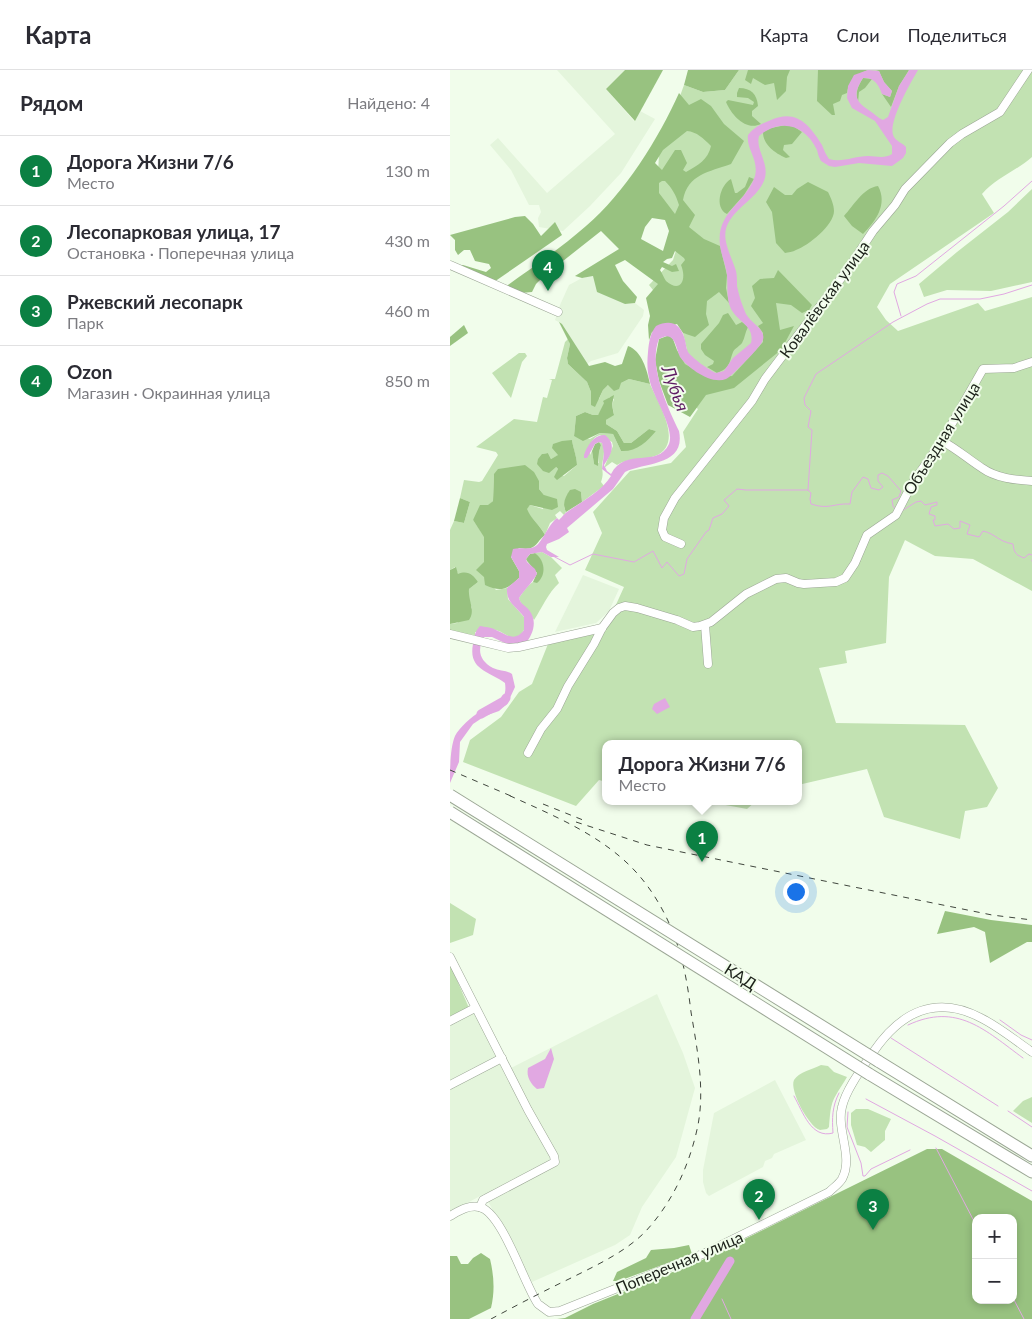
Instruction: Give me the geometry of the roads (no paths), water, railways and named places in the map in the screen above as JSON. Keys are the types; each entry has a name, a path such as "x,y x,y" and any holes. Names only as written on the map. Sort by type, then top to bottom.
{"highway":[{"name":"КАД","path":"450,795 1032,1156"},
{"name":"КАД","path":"450,812 869,1074 1032,1172"}],"street":[{"name":"Ковалёвская улица","path":"681,544 665,538 662,530 664,518 675,498 752,401 765,379 906,189 956,138 1000,112 1028,70"},
{"path":"450,265 558,312"},
{"name":"Объездная улица","path":"706,625 746,594 776,579 786,578 804,584 836,582 844,578 855,563 867,535 896,515 913,482 942,441 983,369 1014,368 1032,362"},
{"path":"942,441 956,448 983,469 994,474 1032,481"},
{"path":"528,753 541,729 557,709 568,686 602,628 619,608 626,606 693,626 706,625 708,664"},
{"path":"450,634 508,648 602,628"},
{"path":"450,957 556,1162 483,1200 480,1207 466,1208 450,1216"},
{"path":"450,1021 475,1008"},
{"name":"Поперечная улица","path":"480,1207 488,1211 494,1218 538,1304 548,1312 560,1311 705,1253 829,1192 842,1179 845,1169 846,1160 840,1117 844,1100 863,1066 880,1042 892,1027 904,1018 914,1013 934,1008 962,1010 984,1019 1032,1052"},
{"path":"450,1085 502,1058"}],"waterway":[{"path":"901,316 894,292 897,284 916,276 1004,206 1032,181"},
{"path":"808,490 812,430 808,427 811,411 805,405 804,398 816,374 893,322 927,304 940,299 980,299 1032,285"},
{"path":"553,556 570,565 593,554 634,562 653,551 662,568 667,562 679,576 684,574 687,559 709,530 713,518 722,514 729,506 724,500 737,489 808,490 811,493 811,504 817,506 850,504 852,492 863,477 868,479 871,488 879,490 883,487 878,481 878,475 882,473 888,476 901,491 899,497 892,500 895,509"},
{"path":"900,512 916,502 921,501 925,505 937,502 937,505 931,507 929,514 935,516 935,520 933,520 935,526 948,524 954,529 960,528 960,521 970,525 967,534 979,537 983,531 987,532 1013,544 1015,552 1019,556 1024,558 1029,554 1032,555"},
{"name":"Лубья","path":"481,714 506,698"},
{"path":"908,1025 925,1019 941,1017 956,1018 970,1022 983,1029 1023,1058"},
{"path":"1000,1020 1021,1035 1032,1040"},
{"path":"891,1038 998,1106"},
{"path":"794,1096 804,1116 813,1128 825,1134 833,1133 833,1113 839,1093"},
{"path":"866,1099 1032,1191"},
{"path":"1008,1111 1032,1127"},
{"path":"848,1112 847,1127 861,1163 863,1176 871,1169 910,1150"},
{"path":"936,1148 972,1217"},
{"path":"695,1319 730,1261"},
{"path":"722,1299 731,1319"},
{"path":"1016,1304 1024,1319"}],"railway":[{"path":"450,770 511,796"},
{"path":"491,1319 610,1258 629,1246 645,1232 664,1208 685,1168 695,1140 701,1097 698,1054 683,965 669,923 652,893 628,864 597,839 561,819 506,794"},
{"path":"543,804 583,820"},
{"path":"576,822 647,845 992,915 1032,920"}],"place":[{"name":"Ozon","path":"548,291"},
{"name":"Дорога Жизни 7/6","path":"702,862"},
{"name":"Лесопарковая улица, 17","path":"759,1220"},
{"name":"Ржевский лесопарк","path":"873,1230"}]}
